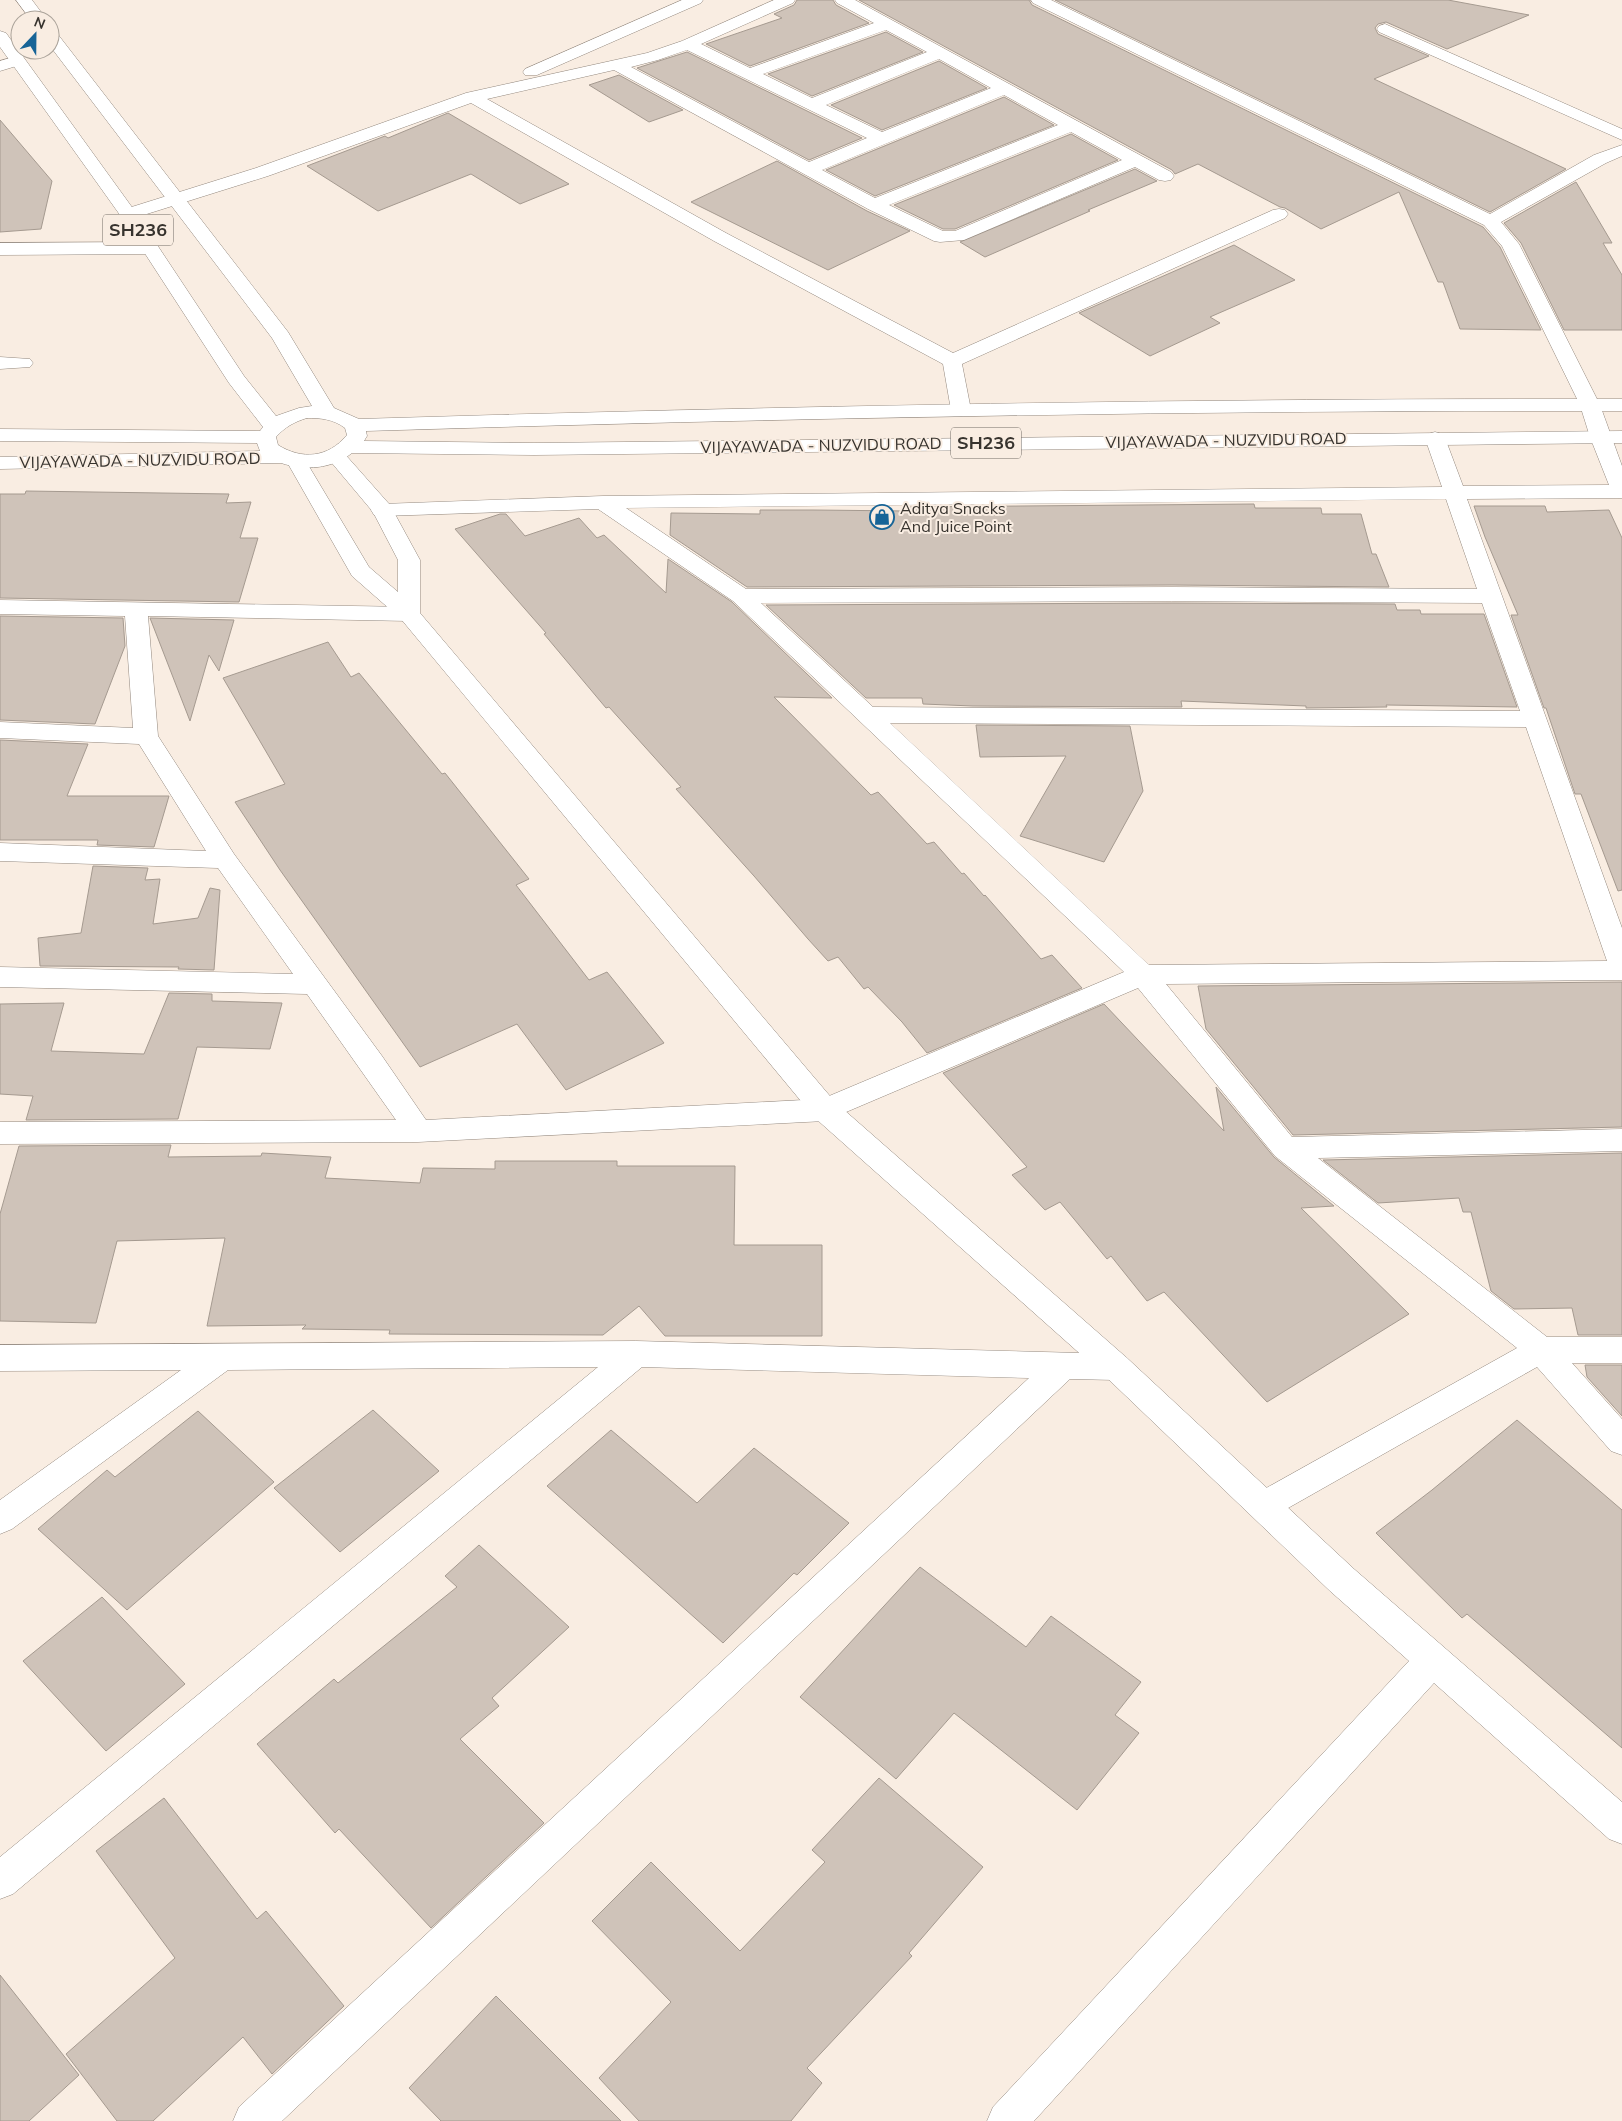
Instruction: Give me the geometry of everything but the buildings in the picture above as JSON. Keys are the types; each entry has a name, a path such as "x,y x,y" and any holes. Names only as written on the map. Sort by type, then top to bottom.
{"street":[{"path":"128,214 262,172 472,97 695,0"},
{"path":"472,97 652,57 688,44 787,0"},
{"path":"843,0 1165,176"},
{"path":"382,510 603,502 1622,491 1600,437 1590,405 1510,244 1490,221 1039,0"},
{"path":"748,74 888,24"},
{"path":"1385,29 1622,135"},
{"name":"SH236","path":"0,36 9,64 128,214 236,379 270,432 268,448 288,459 317,461 343,451"},
{"path":"688,44 880,138"},
{"name":"SH236","path":"60,48 281,336 326,412"},
{"path":"811,105 940,53"},
{"path":"616,65 874,205 932,234 948,237 958,236 1022,210 1136,160"},
{"path":"808,169 1005,88"},
{"path":"472,97 720,237 952,361"},
{"path":"874,205 1072,125"},
{"path":"1490,221 1600,159 1622,150"},
{"path":"952,361 1279,214"},
{"path":"0,249 149,248"},
{"path":"952,361 961,410"},
{"path":"0,363 24,363"},
{"name":"VIJAYAWADA - NUZVIDU ROAD","path":"355,425 616,416 961,410 1622,405"},
{"name":"SH236","path":"270,432 287,418 306,412 326,412 343,416 355,425"},
{"path":"355,425 357,436 343,451 382,510 409,560 409,614"},
{"name":"VIJAYAWADA - NUZVIDU ROAD","path":"0,435 270,432"},
{"name":"VIJAYAWADA - NUZVIDU ROAD","path":"343,451 1622,437"},
{"path":"1435,438 1622,965"},
{"path":"288,459 360,571 409,614 825,1110 1116,1368 1342,1580 1622,1826"},
{"name":"VIJAYAWADA - NUZVIDU ROAD","path":"0,463 288,459"},
{"path":"603,502 741,596 1142,975 1285,1148 1541,1350 1622,1441"},
{"path":"741,596 1172,594 1490,596"},
{"path":"0,607 409,614"},
{"path":"136,609 146,736 225,860 372,1063 418,1131"},
{"path":"868,715 1534,719"},
{"path":"0,730 146,736"},
{"path":"0,852 225,860"},
{"path":"0,1133 418,1131 825,1110 1142,975 1622,970"},
{"path":"0,977 314,984"},
{"path":"1285,1148 1622,1140"},
{"path":"1263,1506 1541,1350 1622,1350"},
{"path":"0,1358 636,1354 1116,1368"},
{"path":"0,1881 636,1354"},
{"path":"0,1519 222,1357"},
{"path":"253,2121 1063,1366"},
{"path":"1007,2121 1432,1660"}],"place":[{"name":"Aditya Snacks And Juice Point","path":"882,517"}]}
